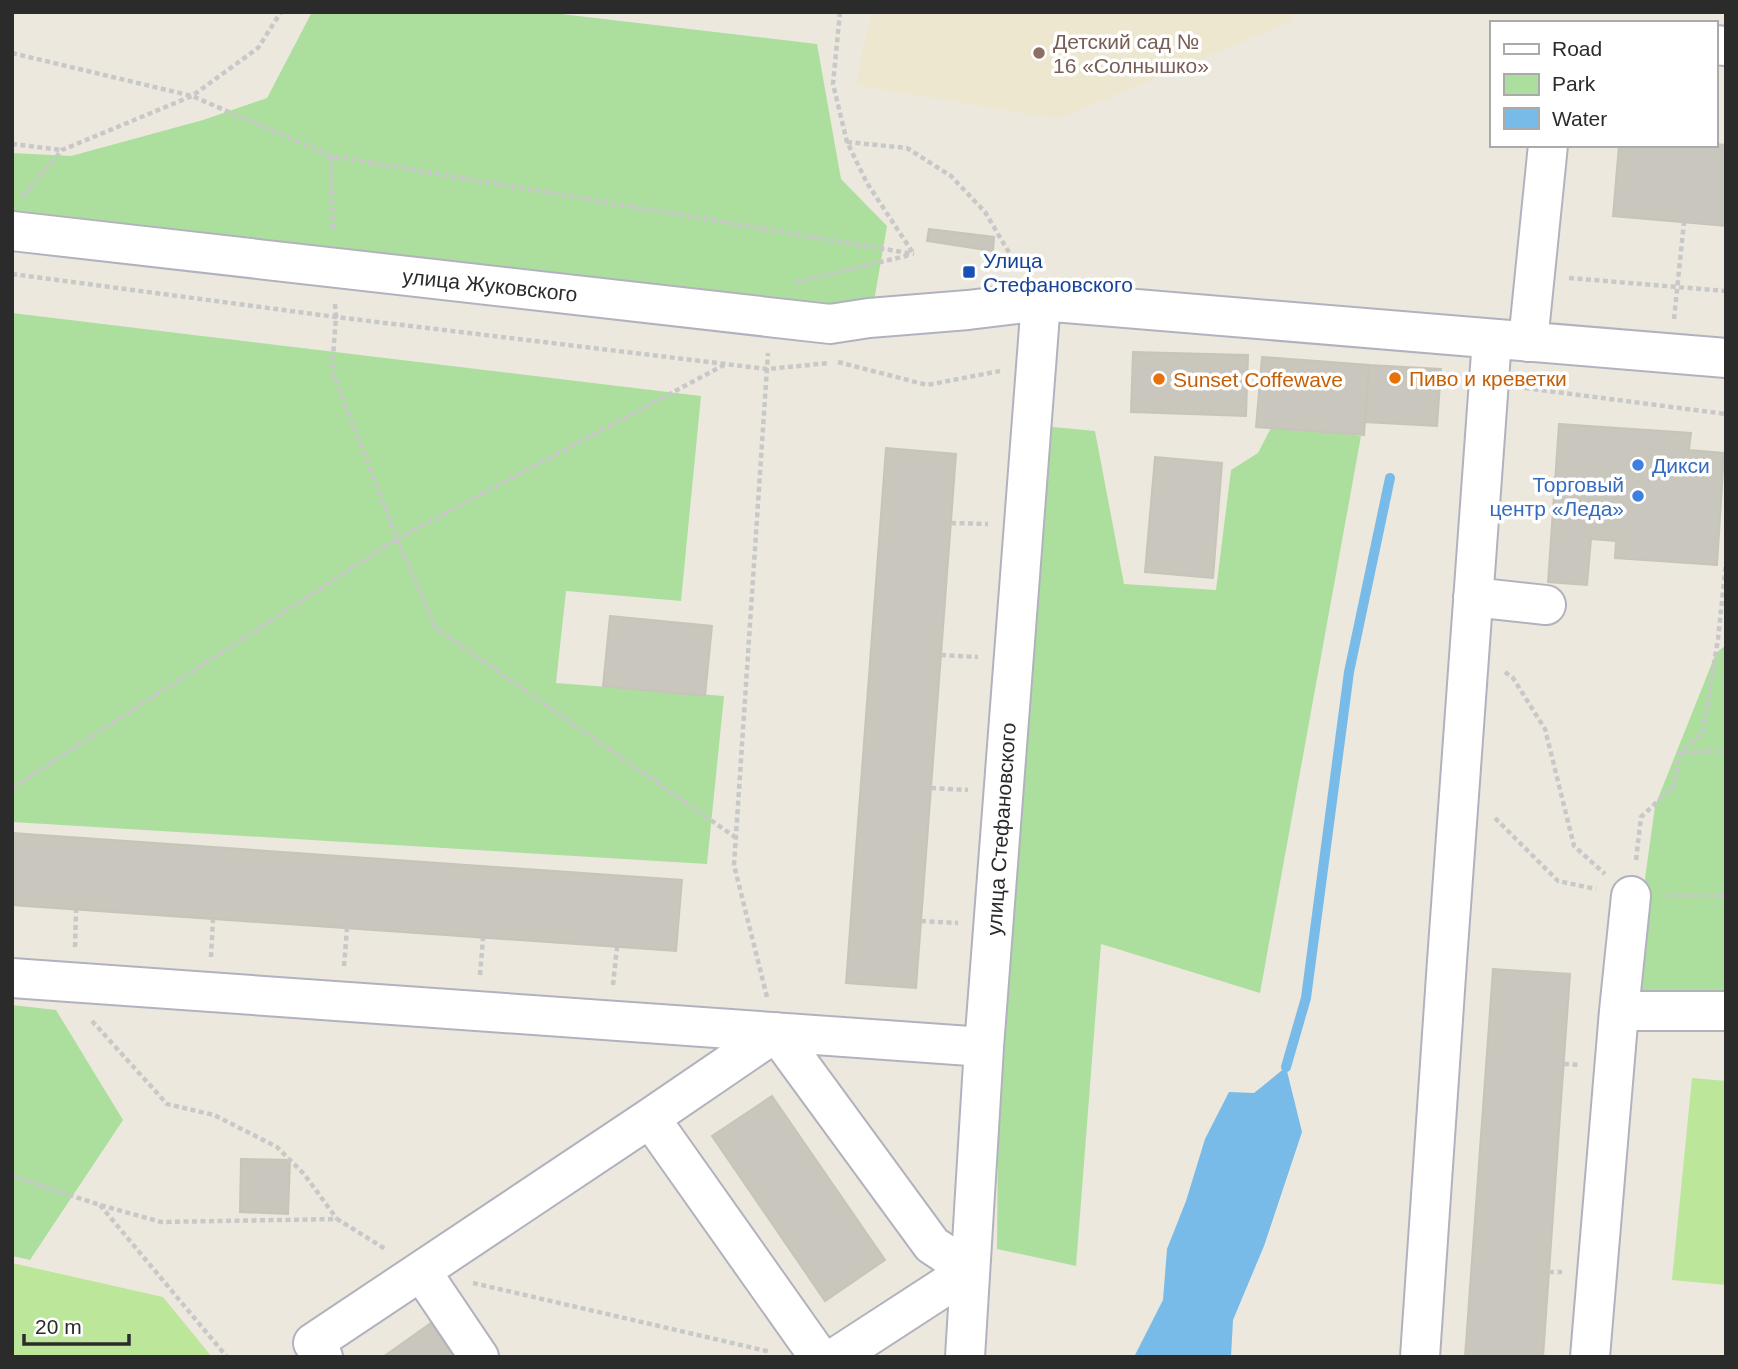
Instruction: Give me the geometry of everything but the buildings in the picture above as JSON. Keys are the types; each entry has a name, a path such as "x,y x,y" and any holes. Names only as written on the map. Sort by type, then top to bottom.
{"street":[{"path":"1420,1357 1473,597 1510,341 1534,275 1548,147"},
{"name":"улица Жуковского","path":"16,215 334,267 830,324 1041,301 1726,358"},
{"name":"улица Стефановского","path":"965,1357 984,1047 1041,301"},
{"path":"1473,597 1546,605"},
{"path":"1590,1357 1631,896"},
{"path":"12,978 984,1047"},
{"path":"1619,1011 1726,1011"},
{"path":"323,1357 313,1343 776,1032"},
{"path":"776,1032 932,1245 970,1270 836,1357"},
{"path":"650,1118 819,1357"},
{"path":"421,1271 479,1357"}],"path":[{"path":"12,144 62,150 192,96 258,48 281,12"},
{"path":"840,12 833,84 847,142 867,183 914,254"},
{"path":"12,53 192,96 331,156 914,254"},
{"path":"847,142 907,148 951,176 985,212 1017,266"},
{"path":"16,215 62,150"},
{"path":"331,156 336,317 332,370 397,539 436,628 736,837"},
{"path":"1674,327 1684,222"},
{"path":"788,284 914,254"},
{"path":"12,274 336,317 766,369 841,362 927,385 1035,365"},
{"path":"1534,275 1726,291"},
{"path":"12,788 397,539 725,364"},
{"path":"766,369 734,865 776,1032"},
{"path":"1631,896 1641,817 1673,787 1680,753 1703,732 1718,639 1726,563"},
{"path":"1469,648 1513,678 1545,729 1574,846 1631,896"},
{"path":"1680,753 1726,751"},
{"path":"1460,782 1558,881 1631,896 1726,895"},
{"path":"56,981 167,1104 214,1115 277,1147 304,1174 337,1219"},
{"path":"100,1205 227,1357"}],"shaded area":[{"name":"Детский сад № 16 «Солнышко»","path":"872,12 1293,12 1292,21 1058,119 855,85"}],"green space":[{"path":"312,12 544,12 817,44 841,179 887,226 873,307 831,315 12,220 12,153 71,156 203,120 267,98"},
{"path":"12,313 701,396 681,601 566,591 556,683 724,696 707,864 12,822"},
{"path":"1273,424 1361,436 1260,993 1101,944 1076,1266 997,1249 999,1016 1043,426 1095,431 1124,584 1216,590 1231,470 1258,453"},
{"path":"1726,645 1726,1004 1628,1002 1655,806 1716,653"},
{"path":"12,1005 56,1010 123,1120 30,1260 12,1256"},
{"path":"1692,1078 1726,1081 1726,1285 1672,1280"},
{"path":"12,1263 163,1297 212,1357 12,1357"}],"water":[{"path":"1286,1067 1302,1132 1264,1246 1233,1320 1231,1357 1134,1357 1163,1300 1167,1249 1186,1201 1205,1139 1229,1092 1254,1093"}],"waterway":[{"path":"1286,1067 1306,998 1349,672 1390,478"}],"place":[{"name":"Детский сад № 16 «Солнышко»","path":"1039,53"},
{"name":"Улица Стефановского","path":"969,272"},
{"name":"Пиво и креветки","path":"1395,378"},
{"name":"Sunset Coffewave","path":"1159,379"},
{"name":"Дикси","path":"1638,465"},
{"name":"Торговый центр «Леда»","path":"1638,496"}]}
